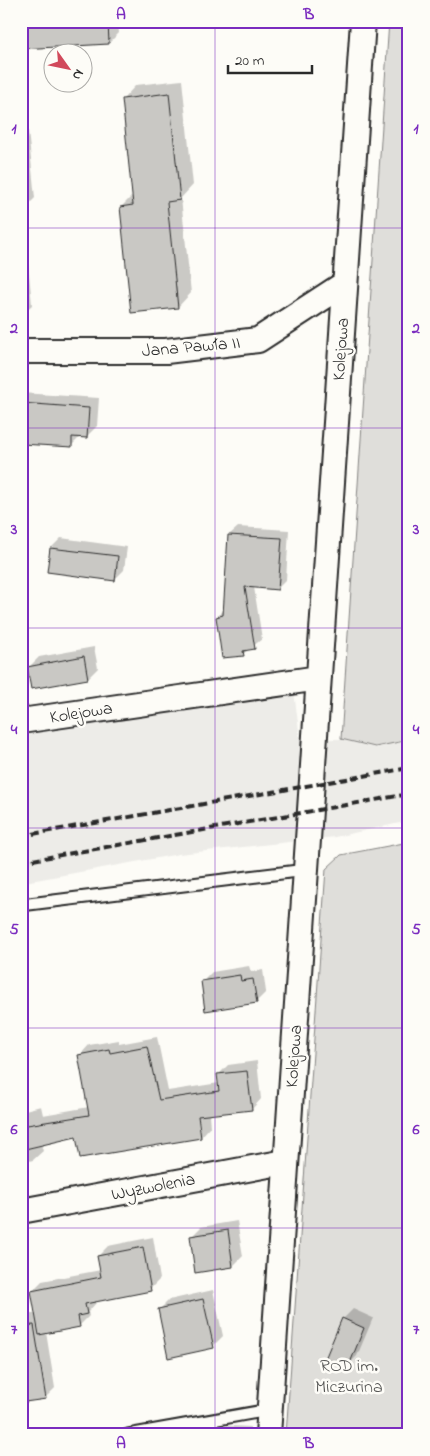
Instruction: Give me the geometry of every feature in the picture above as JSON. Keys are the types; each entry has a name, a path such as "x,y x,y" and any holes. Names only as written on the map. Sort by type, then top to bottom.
{"street":[{"name":"Kolejowa","path":"268,1435 363,21"},
{"name":"Jana Pawła II","path":"21,351 166,351 258,340 344,284"},
{"name":"Kolejowa","path":"21,721 319,678"},
{"name":"Wyzwolenia","path":"21,1211 285,1162"}],"lane":[{"path":"21,905 306,870"},
{"path":"128,1435 269,1410"}],"shaded area":[{"path":"291,667 300,739 341,739 375,747 409,740 409,821 335,837 179,854 25,882 21,885 21,714"}],"green space":[{"path":"389,21 409,21 409,740 375,747 341,739"},
{"name":"ROD im. Miczurina","path":"409,842 409,1435 286,1435 326,869 341,855"}],"building":[{"path":"21,21 108,21 109,44 42,42 42,48 21,49"},
{"path":"169,93 180,200 167,202 178,308 131,313 120,207 133,205 122,99"},
{"path":"21,403 89,408 87,438 72,437 72,447 21,444"},
{"path":"228,535 282,538 278,590 245,587 255,649 243,651 244,656 222,658 216,617 223,615"},
{"path":"50,548 118,556 115,581 47,572"},
{"path":"84,656 88,679 31,689 27,667"},
{"path":"240,975 241,981 253,979 257,1003 205,1011 201,981"},
{"path":"147,1046 159,1100 219,1091 217,1074 247,1071 252,1110 198,1116 201,1138 80,1158 76,1137 21,1150 21,1126 89,1115 78,1055 109,1049 110,1053"},
{"path":"228,1230 233,1267 195,1273 190,1236"},
{"path":"143,1247 151,1291 85,1304 87,1314 78,1316 80,1327 39,1335 31,1291 101,1277 97,1256"},
{"path":"203,1299 214,1348 168,1358 158,1309"},
{"path":"342,1318 364,1328 348,1368 325,1359"},
{"path":"34,1325 46,1399 25,1402 21,1380 21,1326"}],"railway":[{"path":"21,836 409,768"},
{"path":"21,862 409,794"}]}
